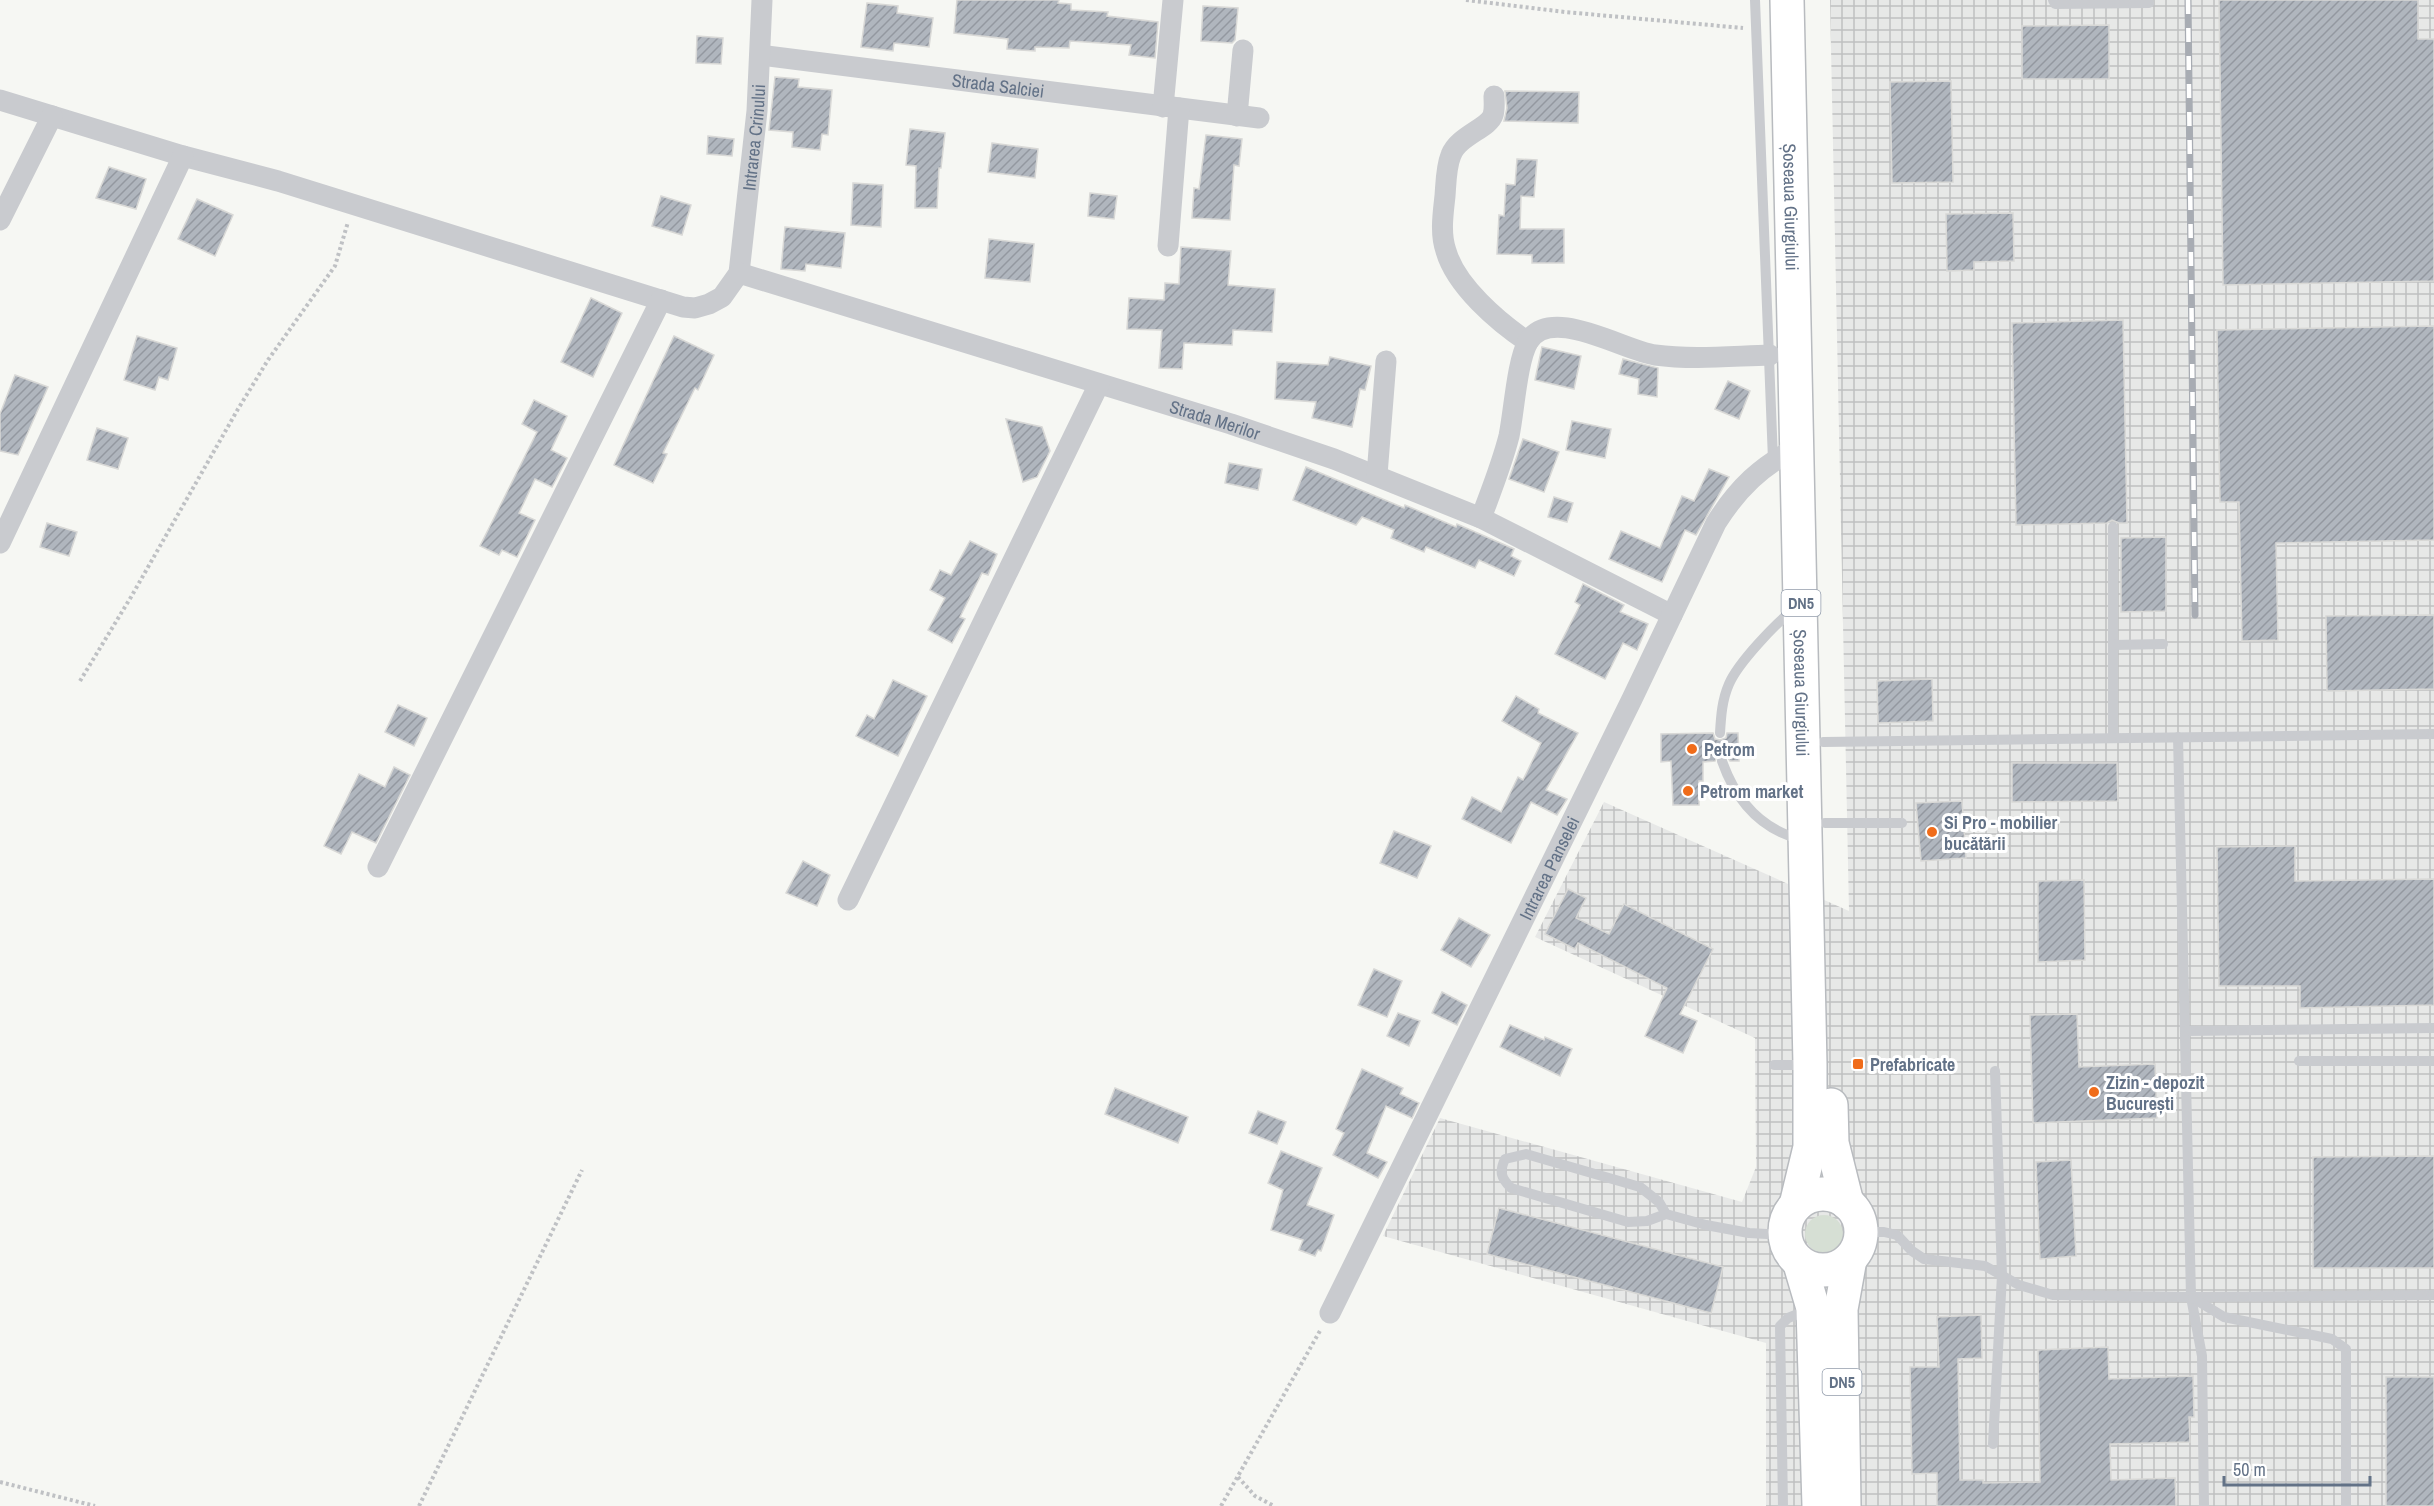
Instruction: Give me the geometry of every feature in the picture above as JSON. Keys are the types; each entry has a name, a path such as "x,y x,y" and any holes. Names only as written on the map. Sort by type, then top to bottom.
{"highway":[{"name":"Șoseaua Giurgiului","path":"1786,0 1786,454 1801,606 1832,1143 1847,1203 1858,1216 1856,1245"},
{"name":"Șoseaua Giurgiului","path":"1784,1235 1787,1218 1796,1205 1810,1147 1815,832 1823,742 1808,0"},
{"path":"1796,1205 1805,1198 1827,1194 1847,1203"},
{"name":"DN5","path":"1784,1235 1790,1252 1800,1264 1813,1308 1819,1506"},
{"path":"1800,1264 1821,1271 1842,1266 1856,1245"},
{"name":"DN5","path":"1844,1506 1840,1309 1856,1245"}],"street":[{"name":"Intrarea Crinului","path":"739,273 754,144 762,0"},
{"path":"1168,246 1173,0"},
{"path":"1237,116 1243,50"},
{"name":"Strada Salciei","path":"760,55 1259,118"},
{"path":"1494,96 1493,116 1487,124 1474,130 1459,142 1451,155 1442,224 1445,249 1451,266 1476,297 1507,328 1528,342"},
{"path":"0,100 183,156 351,203 682,307 695,308 722,297 739,273"},
{"path":"0,220 52,116"},
{"path":"0,543 183,156"},
{"name":"Strada Merilor","path":"739,273 1231,424 1377,475 1481,518 1672,615"},
{"path":"378,867 661,300"},
{"path":"1481,518 1509,436 1528,342 1538,331 1550,328 1573,328 1653,355 1687,357 1770,355"},
{"path":"1377,475 1386,362"},
{"path":"848,900 1099,384"},
{"name":"Intrarea Panselei","path":"1330,1313 1716,523 1732,499 1786,454"}],"lane":[{"path":"1755,0 1770,355 1786,454"},
{"path":"2053,0 2055,4 2149,3"},
{"path":"2113,527 2113,738"},
{"path":"1720,734 1722,705 1730,681 1775,625 1801,606"},
{"path":"2114,645 2163,644"},
{"path":"1823,742 2434,734"},
{"path":"2178,737 2192,1297 2202,1356 2204,1506"},
{"path":"1722,761 1735,794 1770,828 1787,836 1902,823"},
{"path":"2185,1031 2434,1028"},
{"path":"2299,1061 2434,1061"},
{"path":"1774,1065 1810,1065"},
{"path":"1993,1444 2002,1275 1995,1071"},
{"path":"1666,1214 1659,1202 1640,1187 1526,1154 1505,1159 1500,1171 1511,1188 1628,1222 1647,1221 1666,1214 1749,1233 1784,1235"},
{"path":"1856,1245 1884,1232 1897,1235 1923,1259 1985,1266 2019,1285 2053,1295 2192,1297 2434,1295"},
{"path":"2192,1297 2224,1317 2332,1339 2346,1349 2346,1506"},
{"path":"1783,1506 1780,1326 1788,1318 1813,1308"}],"path":[{"path":"1466,0 1652,21 1755,29"},
{"path":"80,681 268,360 335,266 351,203"},
{"path":"419,1506 582,1170"},
{"path":"1221,1506 1330,1313"},
{"path":"1238,1477 1255,1496 1274,1506"},
{"path":"0,1482 95,1506"}],"shaded area":[{"path":"1830,0 2434,0 2434,1506 1766,1506 1766,1343 1383,1236 1440,1118 1742,1202 1756,1167 1755,1038 1535,937 1604,802 1849,911"},
{"path":"1824,1215 1831,1216 1837,1221 1842,1227 1842,1241 1837,1247 1831,1252 1824,1253 1817,1252 1811,1247 1806,1241 1805,1234 1806,1227 1811,1221 1817,1216"}],"building":[{"path":"957,0 1059,0 1058,3 1071,4 1071,10 1108,12 1107,16 1158,22 1155,58 1129,55 1131,45 1070,41 1069,48 1035,47 1035,51 1007,49 1008,39 954,33"},
{"path":"2219,0 2418,0 2418,39 2434,39 2434,281 2223,285"},
{"path":"867,3 898,6 897,13 933,18 929,47 894,43 893,51 861,47"},
{"path":"1203,6 1238,8 1235,40 1232,43 1201,41"},
{"path":"2109,25 2109,79 2022,79 2022,26"},
{"path":"697,36 723,38 721,64 696,63"},
{"path":"775,77 799,79 798,87 832,90 828,135 822,134 820,150 792,147 793,132 769,130"},
{"path":"1951,81 1953,182 1892,183 1890,82"},
{"path":"1505,91 1579,92 1578,123 1504,121 1507,108"},
{"path":"910,129 945,133 941,168 939,168 937,208 915,208 916,166 906,165"},
{"path":"1206,135 1242,139 1239,166 1234,165 1230,220 1192,218 1194,188 1199,189"},
{"path":"708,136 734,139 732,156 707,154"},
{"path":"992,143 1038,149 1035,178 988,172"},
{"path":"1517,159 1537,160 1534,197 1521,196 1520,229 1564,229 1564,263 1532,263 1532,255 1497,254 1499,215 1504,216 1506,184 1515,185"},
{"path":"109,167 146,179 136,209 96,198"},
{"path":"853,183 883,185 881,227 851,225"},
{"path":"1090,193 1117,196 1114,219 1088,216"},
{"path":"661,196 691,205 682,235 652,226"},
{"path":"197,199 233,215 215,256 178,239"},
{"path":"2013,213 2014,261 1974,262 1974,270 1947,271 1946,214"},
{"path":"785,227 845,233 841,268 806,264 805,271 781,269"},
{"path":"989,239 1034,244 1030,282 985,278"},
{"path":"1181,247 1231,251 1228,285 1275,289 1272,332 1233,330 1232,345 1184,343 1182,369 1159,368 1162,330 1127,329 1129,298 1164,300 1165,283 1179,284"},
{"path":"591,298 622,313 593,377 561,362"},
{"path":"2123,320 2127,523 2112,520 2107,523 2016,525 2012,323"},
{"path":"2434,326 2434,540 2276,543 2278,640 2242,641 2239,502 2220,502 2217,330"},
{"path":"137,336 177,348 168,380 159,377 155,390 124,380"},
{"path":"674,336 714,355 698,390 695,388 663,453 667,454 653,483 614,465"},
{"path":"1542,347 1581,356 1574,389 1535,380"},
{"path":"1330,357 1371,366 1365,390 1360,389 1352,427 1312,418 1316,402 1275,399 1277,362 1328,365"},
{"path":"1623,359 1658,368 1657,397 1638,394 1639,379 1619,374"},
{"path":"15,375 48,387 18,455 0,451 0,414"},
{"path":"1728,381 1750,391 1739,419 1715,409"},
{"path":"534,400 567,416 551,450 567,458 552,487 535,479 519,513 535,520 517,557 502,550 499,555 480,546 537,432 522,424"},
{"path":"1006,419 1042,427 1050,451 1037,477 1023,482"},
{"path":"1572,421 1611,429 1605,458 1566,450"},
{"path":"97,428 128,438 118,469 87,460"},
{"path":"1523,439 1559,452 1544,492 1509,479"},
{"path":"1229,463 1262,469 1258,490 1225,483"},
{"path":"1306,467 1404,508 1405,505 1456,527 1457,524 1514,549 1511,556 1521,561 1514,576 1479,560 1475,568 1426,547 1424,552 1391,538 1394,530 1362,517 1356,525 1293,500"},
{"path":"1709,469 1729,477 1696,535 1685,530 1662,582 1609,559 1621,531 1660,548 1682,496 1694,501"},
{"path":"1554,497 1573,503 1567,522 1548,517"},
{"path":"47,523 77,532 69,556 40,547"},
{"path":"2166,537 2166,611 2121,612 2121,538"},
{"path":"970,541 997,554 988,575 982,573 960,617 965,619 952,643 928,630 945,598 930,590 940,570 951,575"},
{"path":"1583,584 1624,605 1620,612 1648,624 1637,650 1623,643 1605,679 1555,654 1580,605 1575,602"},
{"path":"2434,615 2434,689 2327,691 2326,616"},
{"path":"1932,679 1933,721 1878,723 1877,681"},
{"path":"893,680 927,696 898,756 856,736 867,715 874,719"},
{"path":"1516,696 1539,709 1538,713 1578,733 1546,790 1567,799 1557,815 1531,802 1511,843 1462,819 1472,797 1501,812 1518,777 1523,780 1541,743 1502,721"},
{"path":"398,705 427,718 414,746 385,732"},
{"path":"1713,733 1715,739 1720,740 1726,738 1727,733 1738,733 1739,761 1730,761 1722,754 1717,756 1715,761 1703,762 1703,781 1699,781 1699,805 1673,805 1671,761 1661,762 1661,734"},
{"path":"2012,763 2117,763 2118,801 2012,802"},
{"path":"394,767 410,775 376,843 352,832 341,854 324,846 359,774 385,787"},
{"path":"1962,801 1966,858 1921,861 1916,803"},
{"path":"1394,831 1431,846 1417,878 1380,863"},
{"path":"2295,846 2295,881 2434,879 2434,1005 2300,1008 2300,986 2219,986 2217,847"},
{"path":"803,861 830,875 817,906 786,893"},
{"path":"2084,880 2085,960 2038,962 2038,881"},
{"path":"1568,889 1586,898 1576,918 1609,934 1624,904 1713,949 1680,1014 1697,1021 1683,1053 1645,1036 1667,988 1578,943 1575,949 1545,934"},
{"path":"1459,918 1490,935 1471,967 1441,950"},
{"path":"1374,969 1402,981 1387,1017 1358,1005"},
{"path":"1442,992 1467,1005 1457,1025 1432,1013"},
{"path":"1398,1013 1420,1021 1409,1046 1387,1036"},
{"name":"Zizin - depozit București","path":"2077,1014 2079,1067 2155,1064 2157,1118 2033,1123 2030,1015"},
{"path":"1510,1025 1572,1049 1560,1076 1500,1047"},
{"path":"1362,1069 1403,1088 1400,1094 1419,1103 1412,1118 1386,1106 1367,1153 1387,1162 1378,1178 1333,1155 1344,1133 1336,1129"},
{"path":"1115,1088 1188,1117 1178,1143 1105,1114"},
{"path":"1258,1111 1286,1122 1277,1144 1249,1133"},
{"path":"1281,1151 1322,1168 1307,1205 1334,1215 1321,1251 1318,1250 1315,1256 1299,1250 1303,1240 1271,1230 1283,1190 1268,1183"},
{"path":"2434,1156 2434,1268 2313,1268 2313,1157"},
{"path":"2071,1160 2076,1256 2040,1259 2036,1162"},
{"path":"1499,1208 1723,1267 1711,1313 1487,1254"},
{"path":"1981,1315 1982,1358 1958,1359 1960,1480 1983,1480 1983,1483 2040,1482 2038,1350 2108,1347 2109,1379 2193,1376 2194,1417 2189,1417 2190,1442 2110,1444 2111,1480 2175,1478 2176,1506 1937,1506 1937,1473 1912,1474 1910,1367 1939,1367 1937,1317"},
{"path":"2386,1377 2434,1377 2434,1506 2386,1506"}],"railway":[{"path":"2188,0 2195,615"}],"place":[{"name":"Petrom","path":"1692,749"},
{"name":"Petrom market","path":"1688,791"},
{"name":"Si Pro - mobilier bucătării","path":"1932,832"},
{"name":"Prefabricate","path":"1858,1064"},
{"name":"Zizin - depozit București","path":"2094,1092"}]}
